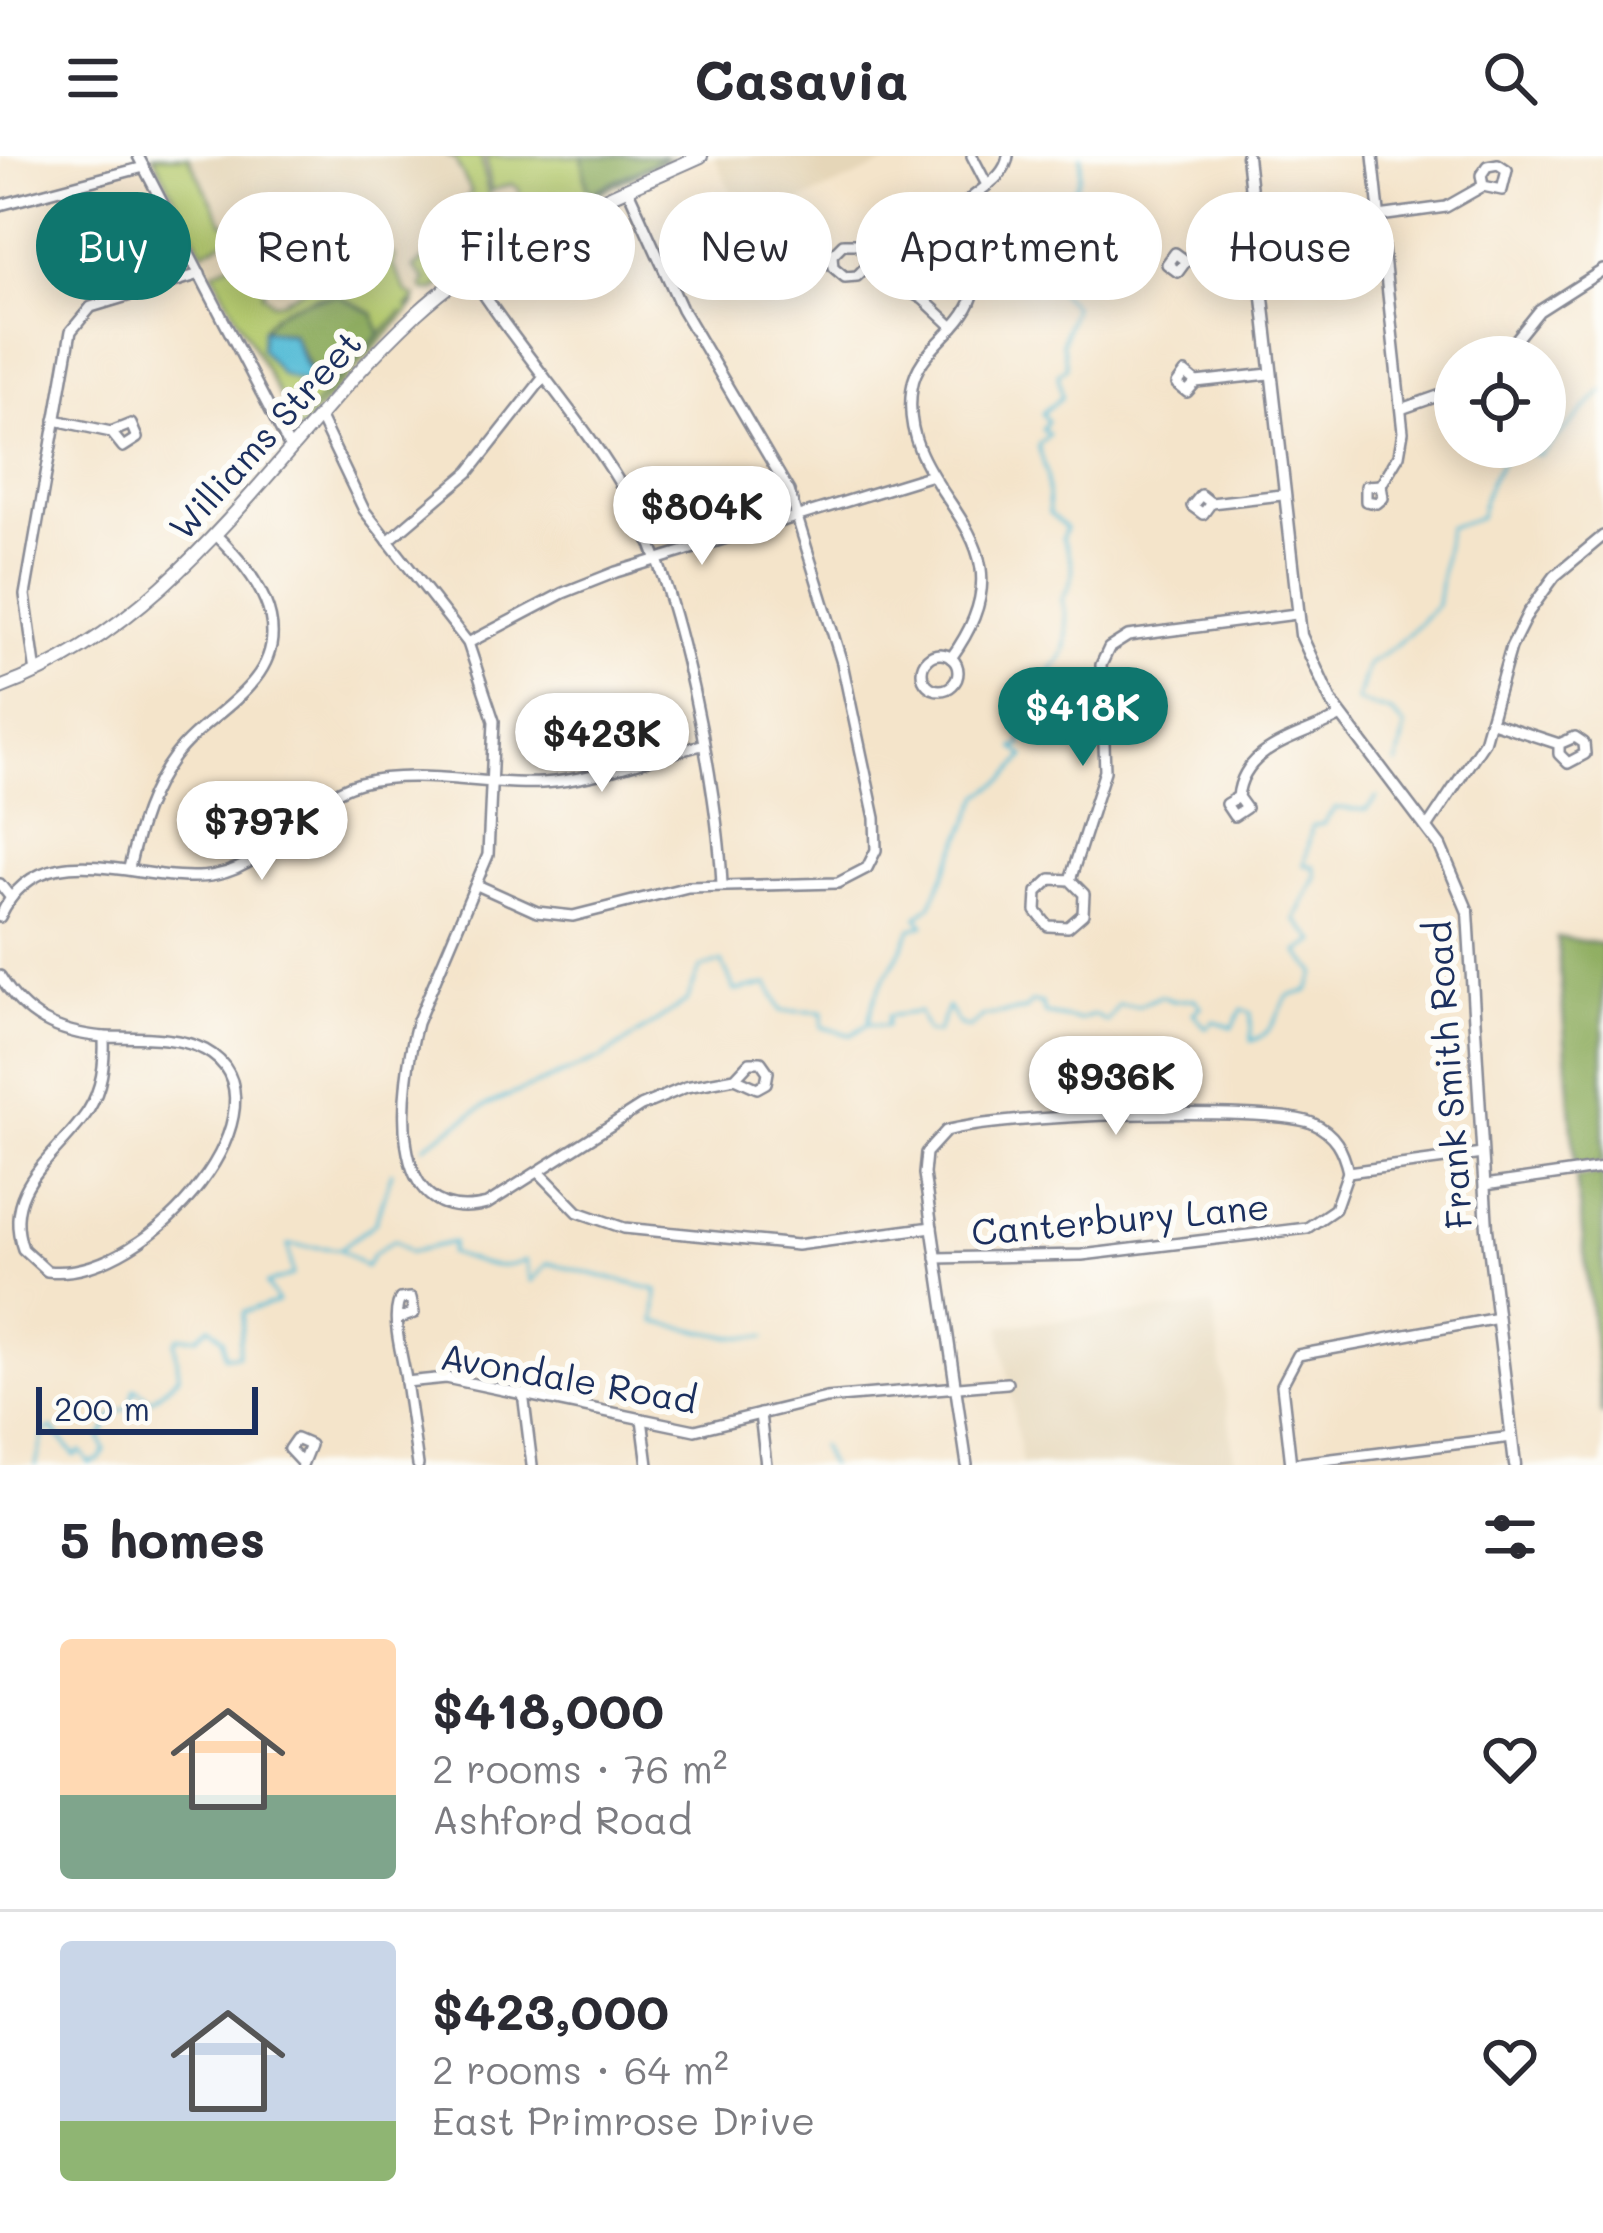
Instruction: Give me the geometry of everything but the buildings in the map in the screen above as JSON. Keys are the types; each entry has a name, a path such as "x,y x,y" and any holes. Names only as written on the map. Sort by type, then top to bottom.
{"main road":[{"path":"669,168 680,156"},
{"name":"Williams Street","path":"619,192 701,156"},
{"name":"Williams Street","path":"0,688 36,673 130,617 215,534 402,328 436,300"}],"street":[{"path":"972,156 987,185"},
{"path":"951,658 973,619 980,567 967,522 929,476 914,435 912,388 925,358 966,311 972,290 955,245 955,220 1004,170 1008,156"},
{"name":"Frank Smith Road","path":"1247,156 1250,192"},
{"path":"1373,156 1377,192"},
{"path":"0,206 141,162 291,450"},
{"path":"1394,214 1449,206 1483,186"},
{"path":"478,885 537,912 573,916 642,895 722,885 838,883 867,868 876,850 875,818 846,682 797,515 771,455 682,309 627,188"},
{"path":"1519,336 1539,311 1603,270"},
{"path":"36,673 25,595 70,336 81,314 200,274"},
{"path":"489,300 628,496 654,559 702,745 722,885"},
{"path":"925,300 953,326"},
{"name":"Frank Smith Road","path":"1261,300 1296,614 1317,676 1341,716 1427,828 1455,875 1471,927 1485,1185 1515,1465"},
{"path":"1381,485 1401,450 1389,300"},
{"path":"1196,382 1269,374"},
{"path":"388,541 469,472 544,377"},
{"path":"1401,409 1434,397"},
{"path":"320,418 356,496 468,643 491,703 494,782 489,847 478,885 417,1023 408,1066 406,1154 417,1180 434,1197 468,1208 496,1201 652,1100 735,1078"},
{"path":"55,420 111,432"},
{"path":"468,643 563,593 654,559 929,476"},
{"path":"1211,503 1282,495"},
{"path":"129,868 141,820 171,761 253,682 269,645 268,608 257,578 215,534"},
{"path":"1427,828 1469,768 1492,722 1523,620 1555,576 1603,536"},
{"path":"1070,880 1103,785 1107,736 1101,665 1109,648 1128,636 1296,614"},
{"path":"938,654 951,658 958,670 954,684 931,688 922,677 923,664 938,654"},
{"path":"1238,797 1243,773 1259,755 1341,716"},
{"path":"1492,722 1559,745"},
{"path":"0,917 11,898 68,866 129,868 188,878 241,868 274,848 313,808 358,784 564,781 702,745"},
{"path":"1051,879 1070,880 1084,894 1083,914 1068,927 1048,926 1036,911 1037,892 1051,879"},
{"path":"0,884 11,898"},
{"path":"0,976 20,1003 50,1026 104,1037 182,1043 207,1051 229,1083 227,1128 203,1184 164,1226 95,1266 47,1271 23,1249 18,1209 36,1169 90,1107 103,1073 104,1037"},
{"path":"967,1465 925,1156 946,1131 1114,1116 1291,1118 1331,1135 1348,1172 1483,1154"},
{"path":"1485,1185 1603,1168"},
{"path":"539,1172 578,1212 624,1228 730,1242 808,1245 932,1227"},
{"name":"Canterbury Lane","path":"936,1258 1082,1255 1306,1228 1335,1209 1348,1172"},
{"path":"1498,1318 1298,1354 1288,1366 1282,1389 1291,1465 1511,1437"},
{"path":"398,1319 418,1465"},
{"name":"Avondale Road","path":"406,1382 446,1378 700,1430 834,1397 1007,1383"},
{"path":"523,1393 532,1465"},
{"path":"760,1414 766,1465"},
{"path":"642,1419 648,1465"}],"shaded area":[{"path":"152,156 575,156 548,192 418,192 418,297 293,428 227,300 394,300 394,192 215,192 215,278 191,231 191,192 171,192"},
{"path":"714,156 903,156 822,192 731,192"},
{"path":"1213,1306 1235,1465 1022,1465 1000,1326"}],"green space":[{"path":"153,156 188,156 215,208 215,246 203,252 191,229 191,192 172,192"},
{"path":"446,156 481,156 488,192 471,192 454,158"},
{"path":"486,156 582,156 587,188 595,192 519,192 512,184 491,191"},
{"path":"582,156 666,156 594,191 587,188"},
{"path":"674,156 602,192 595,192"},
{"path":"394,268 406,292 416,298 406,307 416,303 299,432 228,300 309,300 274,315 263,329 292,333 324,395 305,417 403,311 380,334 373,313 346,300 394,300"},
{"path":"346,300 373,314 380,334 324,395 292,333 263,330 277,314 306,301"},
{"path":"1557,937 1603,944 1603,1162 1575,1168"},
{"path":"1603,1173 1603,1414 1602,1414 1576,1177"}],"water":[{"path":"263,330 292,335 310,376 307,383 281,374 261,349"}],"waterway":[{"path":"868,1024 877,994 911,928 924,925 917,917 930,906 981,795 1006,779 1025,756 1014,748 1022,745 1021,736 1029,731 1043,698 1050,698 1048,682 1056,683 1052,668 1066,647 1062,599 1072,568 1062,538 1066,528 1049,513 1047,475 1038,445 1049,434 1042,430 1048,421 1042,413 1062,397 1058,374 1067,367 1062,343 1073,306 1057,291 1050,272 1057,254 1057,222 1079,177 1081,156"},
{"path":"1397,764 1405,727 1391,712 1357,701 1368,664 1399,643 1437,605 1448,528 1480,517 1500,465 1514,451 1541,455 1603,391"},
{"path":"424,1146 486,1105 602,1058 687,1001 700,968 722,962 735,991 768,984 781,1011 823,1012 822,1027 851,1035 868,1024 887,1026 888,1016 919,1012 927,1032 937,1033 948,1007 959,1025 969,1028 984,1016 1025,1010 1032,1002 1042,1004 1045,1014 1079,1020 1094,1015 1107,1022 1118,1005 1138,1006 1161,996 1173,1001 1195,999 1201,1007 1193,1013 1206,1028 1214,1021 1233,1027 1242,1009 1251,1013 1251,1041 1270,1028 1288,996 1308,991 1316,973 1298,952 1316,941 1295,920 1316,876 1314,866 1304,865 1312,826 1323,824 1335,808 1366,810 1377,798"},
{"path":"36,1465 44,1433 52,1428 75,1456 81,1451 89,1463 99,1460 105,1451 100,1438 113,1415 130,1406 135,1388 151,1400 179,1376 175,1342 179,1337 197,1337 210,1326 223,1339 225,1356 238,1355 244,1312 278,1302 266,1284 293,1275 288,1245 340,1249 375,1223 392,1172"},
{"path":"340,1249 366,1267 373,1254 394,1240 410,1252 453,1242 450,1253 478,1263 507,1266 525,1260 531,1282 548,1263 657,1290 655,1322 732,1337 766,1337"},
{"path":"820,1446 829,1465"}]}
